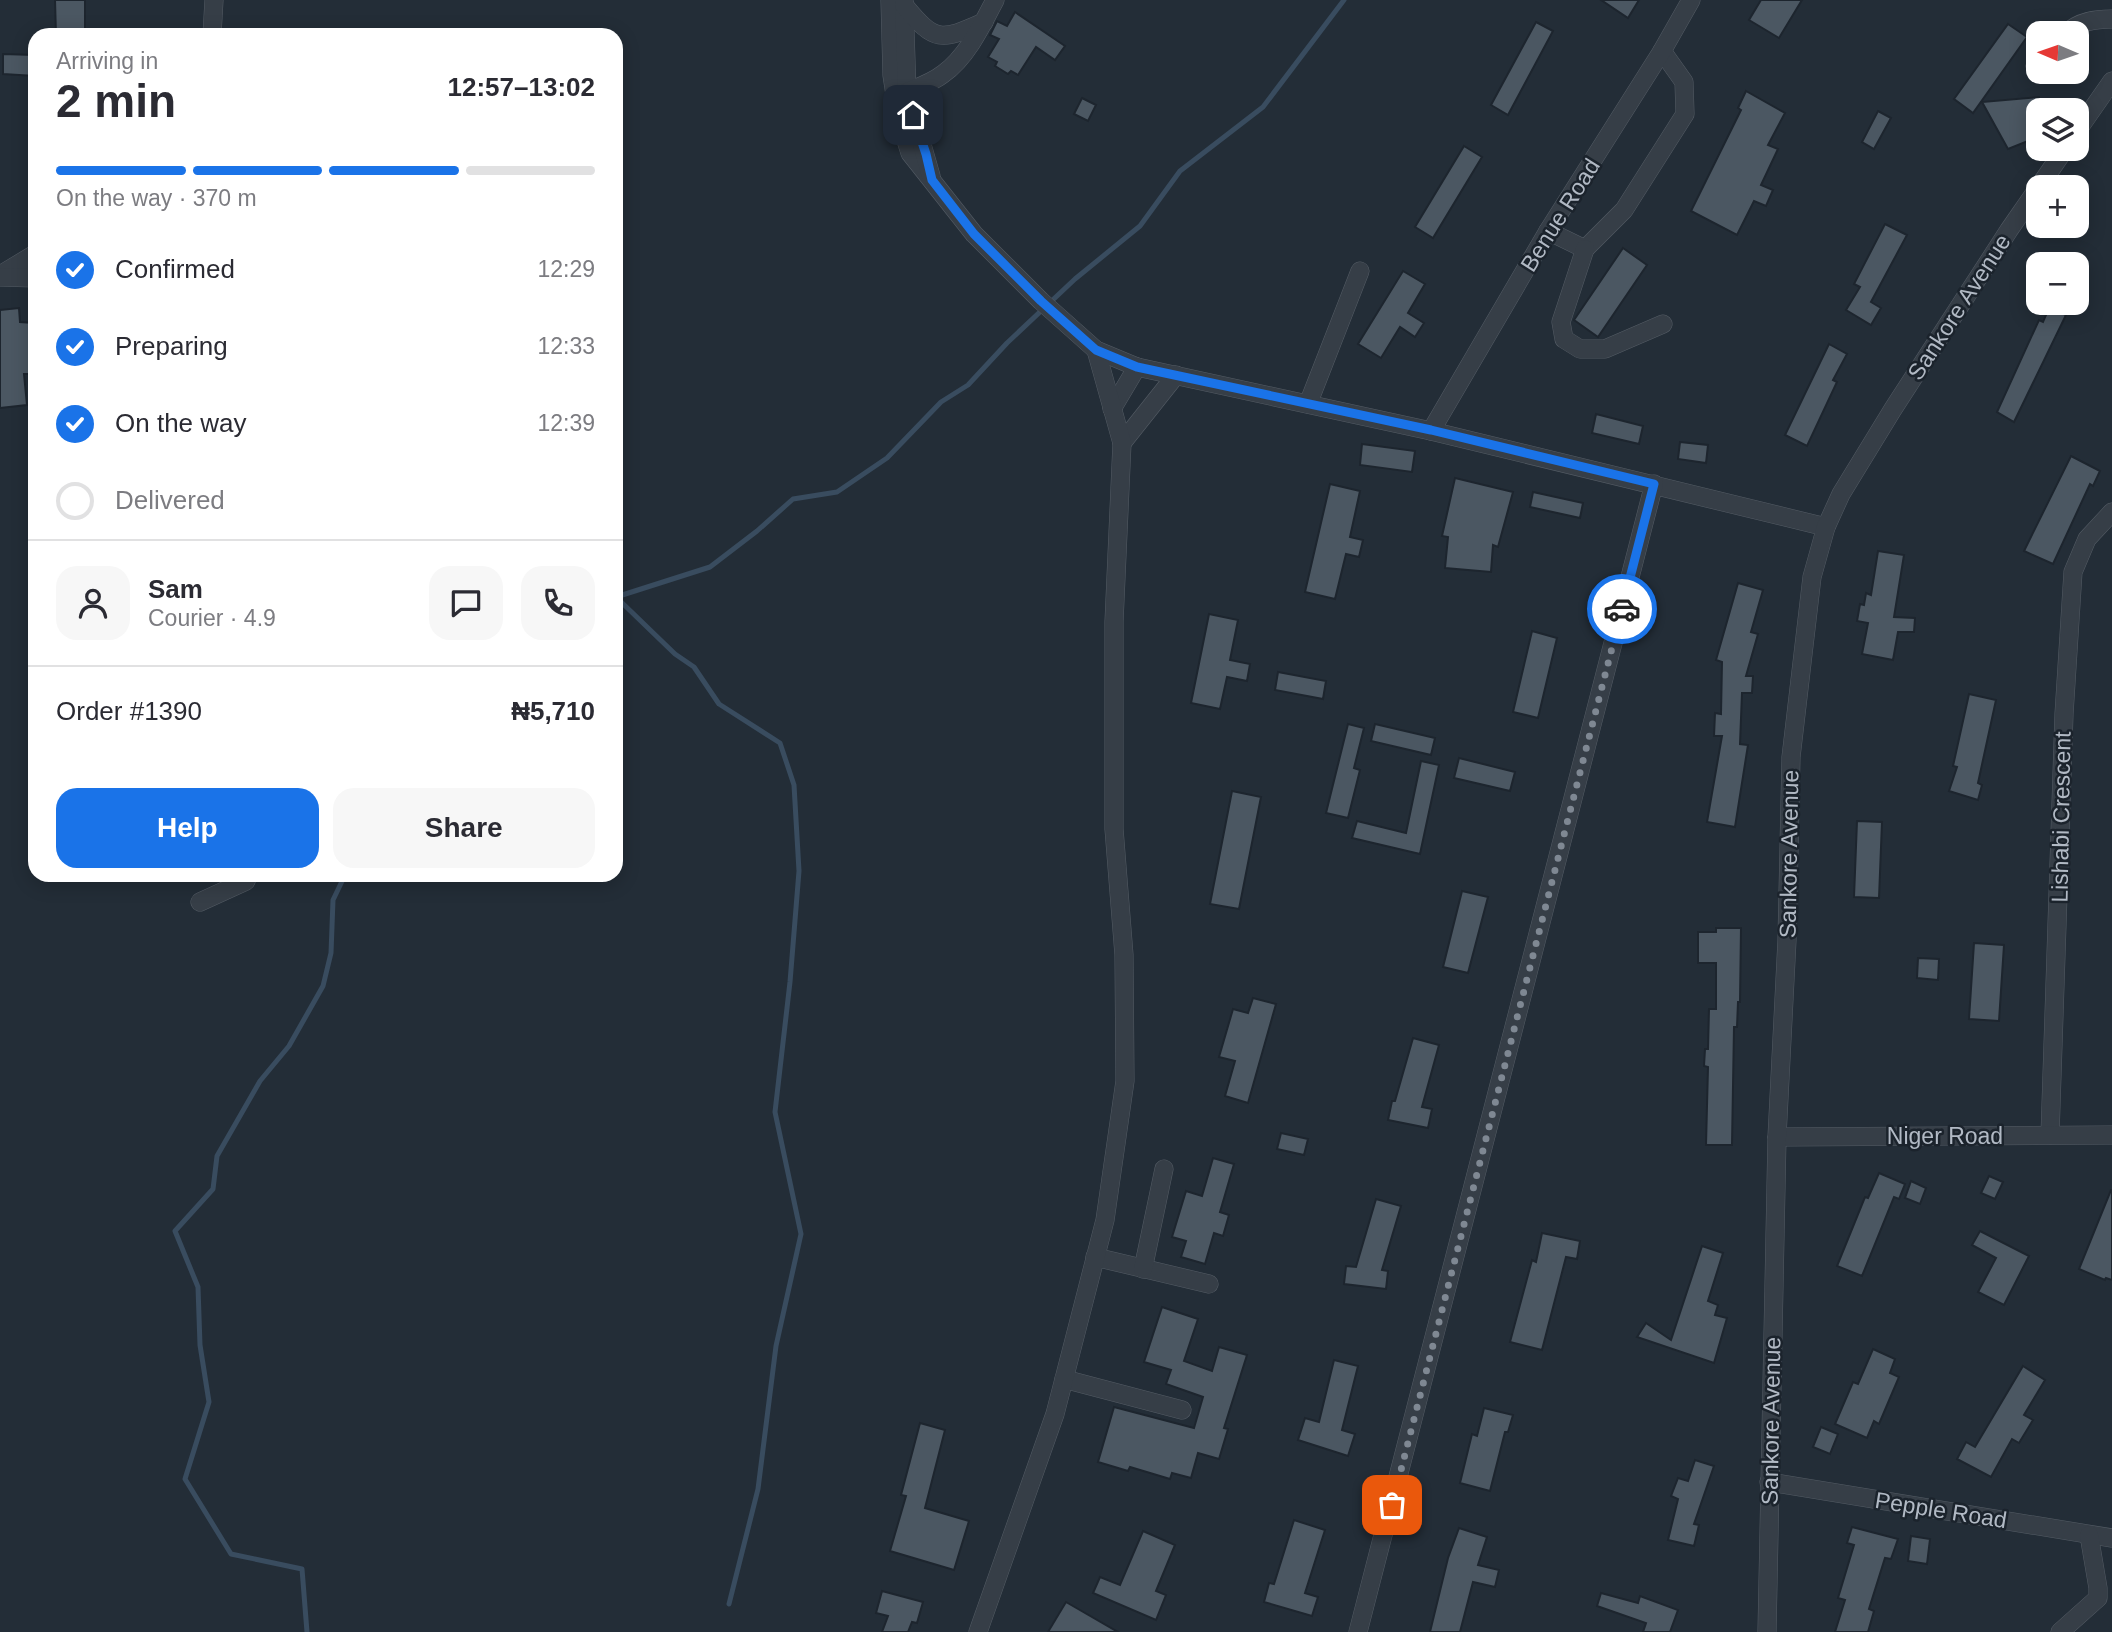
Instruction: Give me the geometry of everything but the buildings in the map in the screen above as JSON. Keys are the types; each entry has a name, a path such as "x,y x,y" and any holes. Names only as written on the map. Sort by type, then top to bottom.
{"street":[{"path":"907,92 943,74 959,59 995,0"},
{"name":"Benue Road","path":"1431,430 1548,231 1662,51 1691,0"},
{"path":"900,2 923,28 936,35 956,35 984,22"},
{"path":"900,2 907,92 932,180"},
{"path":"900,2 892,75 898,115 910,153 974,234 1041,301 1096,350 1137,367 1431,430 1826,527"},
{"path":"205,28 214,4"},
{"path":"212,28 214,4"},
{"path":"2090,21 2112,19"},
{"path":"1662,51 1684,82 1685,114 1624,210 1585,249 1561,322 1564,339 1580,349 1605,349 1663,324"},
{"path":"2089,114 2112,81"},
{"name":"Sankore Avenue","path":"1767,1632 1777,1137 1787,940 1791,757 1812,577 1826,527 1841,494 1893,408 2057,161"},
{"path":"1548,231 1585,249"},
{"path":"0,276 28,258"},
{"path":"1308,404 1360,271"},
{"path":"0,276 28,278"},
{"path":"978,1632 1055,1414 1105,1220 1125,1080 1124,955 1114,829 1114,622 1122,443 1096,350"},
{"path":"1112,409 1137,367"},
{"path":"1122,443 1176,375"},
{"path":"1358,1632 1654,484"},
{"name":"Lishabi Crescent","path":"2050,1135 2064,714 2073,572 2087,539 2112,512"},
{"path":"200,902 244,882"},
{"name":"Niger Road","path":"1777,1137 2112,1135"},
{"path":"1143,1269 1164,1169"},
{"path":"1095,1257 1209,1284"},
{"path":"1063,1379 1182,1410"},
{"name":"Pepple Road","path":"1769,1482 2112,1538"},
{"path":"2060,1632 2090,1608 2098,1598 2090,1535"}],"waterway":[{"path":"623,595 710,567 793,499 837,492 887,458 941,402 968,385 1007,343 1075,279 1140,226 1180,171 1263,107 1344,0"},
{"path":"623,604 675,654 694,667 719,704 780,743 794,785 799,871 775,1112 801,1234 776,1346 758,1489 729,1604"},
{"path":"307,1632 302,1569 231,1554 185,1479 209,1402 200,1345 198,1287 175,1231 213,1189 217,1156 260,1081 289,1046 323,986 331,953 333,900 342,882"}],"way so far":[{"path":"1392,1505 1622,609"}],"route":[{"path":"913,115 932,180 952,208 1026,286 1096,350 1137,367 1431,430 1654,484 1622,609"}]}
